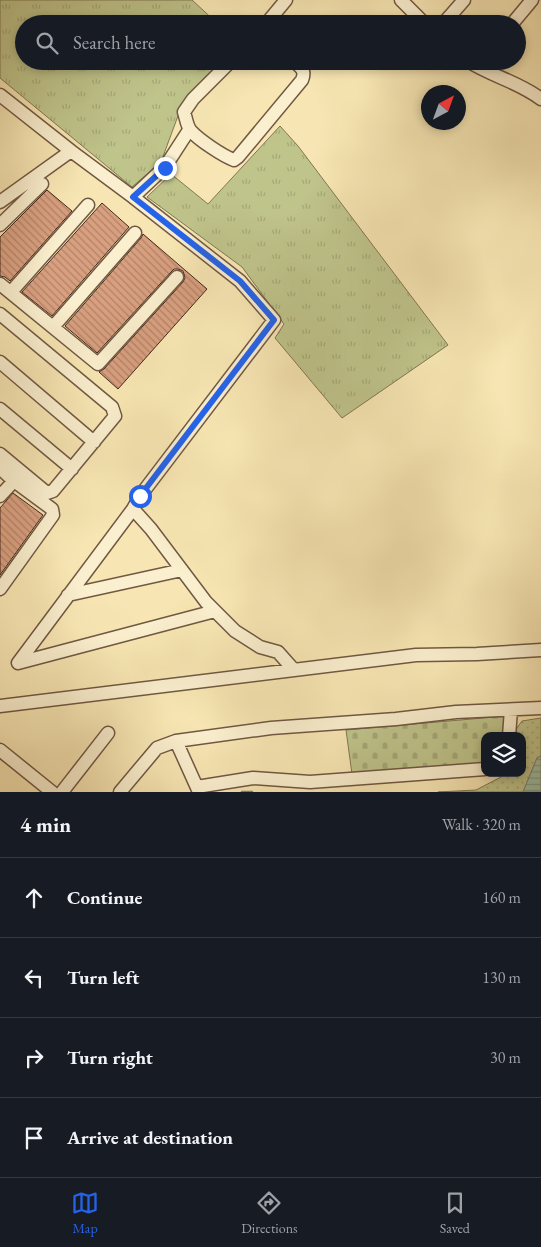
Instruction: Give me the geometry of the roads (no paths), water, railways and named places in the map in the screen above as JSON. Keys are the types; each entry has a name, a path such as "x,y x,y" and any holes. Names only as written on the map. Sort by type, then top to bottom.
{"street":[{"path":"274,15 286,0"},
{"path":"400,0 416,15"},
{"path":"451,15 464,0"},
{"path":"520,15 532,0"},
{"path":"222,70 193,99 184,112 190,130 205,143 234,160 302,80 304,76 302,70"},
{"path":"491,70 530,90 541,99"},
{"path":"0,95 240,281 274,320 140,496 134,509 18,663 215,611"},
{"path":"133,197 165,168 190,130"},
{"path":"0,202 71,151"},
{"path":"0,225 42,184"},
{"path":"10,292 88,205"},
{"path":"53,327 135,233"},
{"path":"0,284 98,364 177,277"},
{"path":"0,314 112,407 115,416 53,491 47,493 0,454"},
{"path":"0,362 94,442"},
{"path":"0,409 72,469"},
{"path":"0,468 52,509 53,512 53,515 0,589"},
{"path":"0,496 14,480"},
{"path":"134,509 206,602 235,631 260,647 278,652 294,670"},
{"path":"68,596 182,570"},
{"path":"0,706 416,655 541,650"},
{"path":"120,792 157,748 176,741 271,728 396,719 456,712 541,708"},
{"path":"509,732 511,710"},
{"path":"62,792 108,733"},
{"path":"176,741 198,790 253,778 310,782 481,769"},
{"path":"2,756 45,790"}],"waterway":[{"path":"242,792 252,792"}]}
